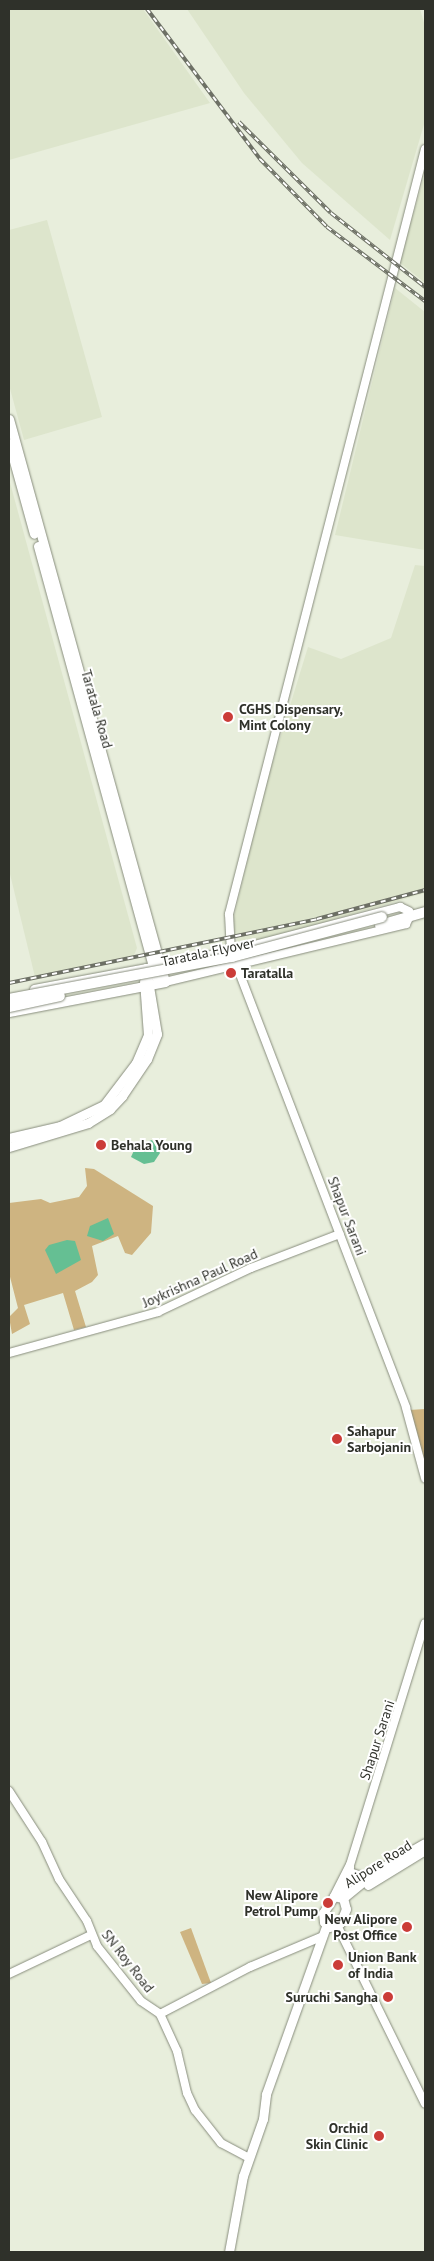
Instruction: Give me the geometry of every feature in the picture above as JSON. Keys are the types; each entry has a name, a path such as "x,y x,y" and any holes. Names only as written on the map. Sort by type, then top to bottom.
{"highway":[{"path":"409,913 425,906"},
{"path":"409,913 425,912"},
{"name":"Taratala Flyover","path":"9,1007 230,962 409,913"},
{"name":"Taratala Flyover","path":"9,999 232,957 381,921"}],"main road":[{"path":"9,419 155,984 148,1035 133,1075 122,1096 99,1117 72,1129 9,1147"},
{"name":"Taratala Road","path":"9,442 150,967"},
{"path":"150,967 155,984"},
{"path":"9,994 150,967"},
{"path":"9,1012 155,984"},
{"path":"9,1138 60,1126 94,1112 104,1105 133,1075"},
{"name":"Alipore Road","path":"341,1898 425,1843"},
{"name":"Alipore Road","path":"341,1898 368,1878 425,1850"},
{"path":"350,1868 368,1878"},
{"path":"326,1926 337,1925 344,1916 341,1898"},
{"path":"229,2252 249,2158 263,2119 266,2094 326,1926 323,1913 341,1898"}],"street":[{"name":"Shapur Sarani","path":"425,149 230,905 231,951 406,1408 425,1478"},
{"path":"150,967 231,951 400,906 409,913 406,924 237,967 155,984"},
{"name":"Joykrishna Paul Road","path":"9,1353 158,1312 251,1268 340,1234"},
{"name":"Shapur Sarani","path":"341,1898 349,1882 350,1868 425,1623"},
{"name":"SN Roy Road","path":"9,1791 42,1842 58,1879 87,1921 91,1935 136,1994 160,2014 177,2051 187,2093 196,2110 221,2143 249,2158"},
{"path":"337,1925 425,2104"},
{"path":"9,1974 91,1935"},
{"path":"160,2014 250,1967 321,1937"}],"shaded area":[{"path":"9,9 143,9 210,103 9,160"},
{"path":"187,9 420,9 425,26 425,121 390,240 302,163 244,93"},
{"path":"425,174 425,283 399,262"},
{"path":"47,220 102,417 24,440 9,385 9,230"},
{"path":"395,288 425,312 425,550 335,535"},
{"path":"9,479 137,948 132,960 35,977 9,870"},
{"path":"415,565 425,566 425,893 246,945 238,942 232,925 265,787 308,647 341,659 391,638"},
{"path":"152,1140 160,1153 154,1162 144,1164 131,1157 136,1146"},
{"path":"85,1168 94,1169 153,1206 151,1233 132,1255 125,1253 118,1236 92,1246 98,1275 92,1282 75,1291 86,1327 74,1330 63,1293 24,1305 30,1324 12,1334 9,1317 18,1308 9,1273 9,1203 41,1199 50,1203 79,1197 87,1186"},
{"path":"108,1218 114,1234 103,1241 87,1236 90,1226"},
{"path":"67,1240 75,1241 81,1260 56,1274 45,1250 49,1245"},
{"path":"425,1409 425,1466 409,1410"},
{"path":"191,1928 211,1983 202,1984 180,1932"}],"railway":[{"path":"147,9 260,159 327,227 425,301"},
{"path":"239,122 331,213 425,287"},
{"path":"9,983 317,919 425,890"}],"place":[{"name":"CGHS Dispensary, Mint Colony","path":"228,717"},
{"name":"Taratalla","path":"231,973"},
{"name":"Behala Young","path":"101,1145"},
{"name":"Sahapur Sarbojanin","path":"337,1439"},
{"name":"New Alipore Petrol Pump","path":"328,1903"},
{"name":"New Alipore Post Office","path":"407,1927"},
{"name":"Union Bank of India","path":"338,1965"},
{"name":"Suruchi Sangha","path":"388,1997"},
{"name":"Orchid Skin Clinic","path":"379,2136"}]}
